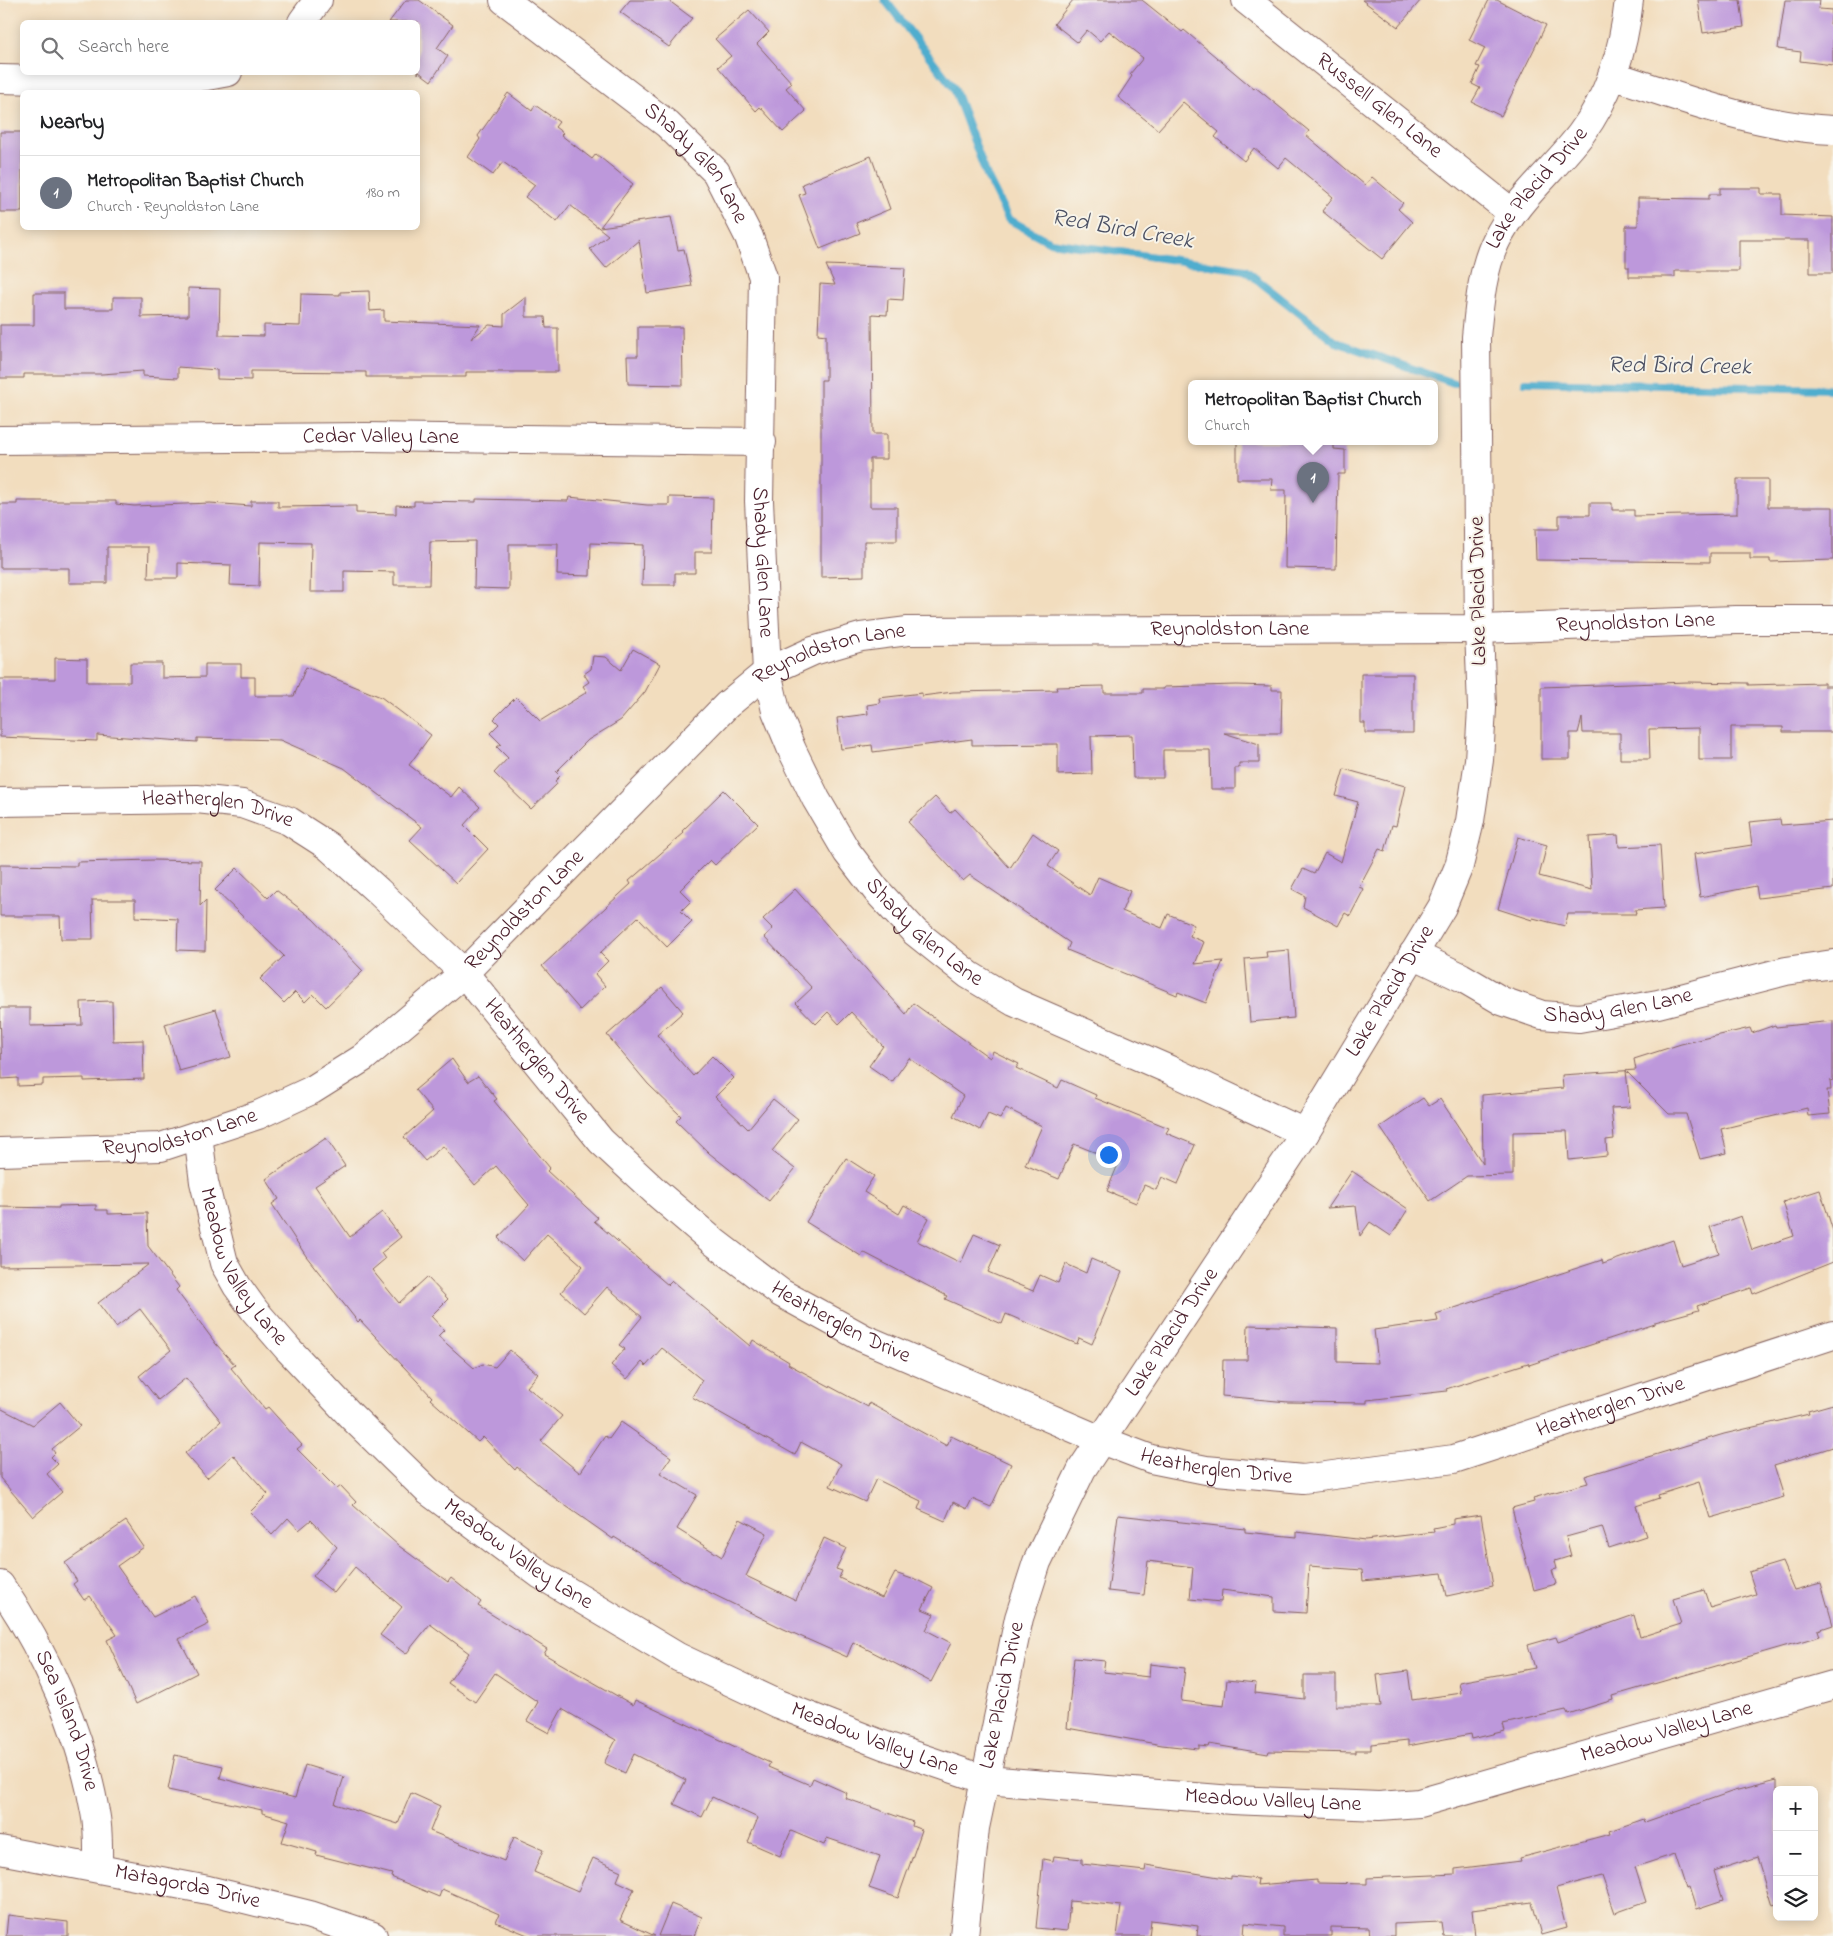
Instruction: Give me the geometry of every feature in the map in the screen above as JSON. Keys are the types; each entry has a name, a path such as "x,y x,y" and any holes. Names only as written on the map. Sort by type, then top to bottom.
{"street":[{"path":"303,20 318,0"},
{"name":"Shady Glen Lane","path":"504,0 667,124 716,172 749,237 763,277 762,442 759,501 767,672 776,711 792,750 816,799 847,852 871,884 915,932 969,974 1014,1002 1170,1070 1305,1133"},
{"name":"Russell Glen Lane","path":"1246,0 1512,212"},
{"name":"Lake Placid Drive","path":"964,1936 975,1828 1019,1618 1037,1562 1082,1469 1305,1133 1442,907 1459,866 1470,821 1479,760 1482,708 1479,629 1476,337 1479,310 1494,243 1512,212 1580,134 1596,109 1612,75 1626,34 1629,0"},
{"path":"0,79 159,81 201,78 214,75"},
{"path":"1612,75 1721,109 1779,122 1833,130"},
{"name":"Cedar Valley Lane","path":"0,440 366,438 762,442"},
{"name":"Reynoldston Lane","path":"0,1152 161,1147 258,1115 312,1090 363,1058 464,973 727,705 767,672 813,651 862,637 908,631 1479,629 1726,621 1833,620"},
{"name":"Heatherglen Drive","path":"0,802 197,799 242,804 289,821 328,846 464,973 601,1141 658,1194 714,1242 781,1292 862,1338 1101,1440 1151,1459 1206,1470 1303,1479 1454,1459 1833,1335"},
{"name":"Shady Glen Lane","path":"1413,954 1461,977 1502,1000 1542,1015 1579,1018 1658,1004 1786,971 1833,964"},
{"name":"Meadow Valley Lane","path":"198,1135 210,1212 224,1263 237,1286 255,1311 300,1362 352,1417 428,1491 541,1575 678,1657 778,1704 883,1745 986,1780 1232,1800 1380,1806 1419,1803 1833,1685"},
{"name":"Sea Island Drive","path":"0,1585 38,1652 73,1726 96,1813 98,1868"},
{"name":"Matagorda Drive","path":"0,1850 208,1890 310,1915 373,1936"}],"building":[{"path":"406,0 419,0 453,25 437,48 448,56 431,81 420,73 420,20 391,20"},
{"path":"630,0 668,0 692,18 669,47 620,12"},
{"path":"1073,0 1142,0 1182,32 1184,30 1254,89 1255,87 1309,131 1306,135 1365,185 1372,177 1403,203 1398,209 1412,222 1382,259 1322,211 1333,197 1286,158 1278,168 1254,148 1244,161 1215,137 1219,132 1183,102 1158,130 1118,97 1132,76 1130,74 1143,58 1109,31 1100,41 1087,30 1077,42 1054,24"},
{"path":"1362,0 1421,0 1398,27"},
{"path":"1489,0 1497,0 1546,25 1501,116 1472,102 1480,88 1472,84 1480,67 1476,66 1485,48 1469,40"},
{"path":"1698,0 1740,0 1744,27 1703,33"},
{"path":"1785,0 1820,0 1819,9 1832,10 1830,24 1833,24 1833,65 1800,61 1801,52 1778,49"},
{"path":"749,10 769,32 757,44 792,83 786,88 806,111 783,132 760,107 756,111 718,67 731,56 715,39"},
{"path":"508,93 532,111 535,105 559,122 555,127 563,133 561,135 592,159 596,154 633,184 600,227 671,217 678,250 684,249 692,286 647,293 639,240 606,268 590,249 608,235 570,205 557,222 525,197 535,185 503,162 493,175 468,157 480,139 478,136"},
{"path":"0,132 20,132 20,212 0,212"},
{"path":"871,156 890,209 856,223 860,233 820,249 799,195 805,193 802,184"},
{"path":"1720,188 1761,188 1761,194 1782,194 1782,215 1833,217 1833,273 1810,273 1810,240 1739,240 1739,271 1675,271 1675,277 1629,277 1629,267 1626,267 1626,226 1638,226 1638,198 1709,199 1709,194 1720,194"},
{"path":"826,265 905,268 903,300 888,299 887,315 872,314 873,434 887,434 887,459 870,459 870,507 897,507 897,541 864,541 864,576 821,577 821,380 826,380 826,335 818,334 820,284 835,285"},
{"path":"188,288 220,289 219,335 264,336 264,325 300,326 301,294 340,295 340,292 369,291 370,311 384,310 384,321 480,325 471,339 489,325 504,326 504,314 526,297 526,317 545,317 546,328 558,328 558,372 466,372 466,377 366,377 366,372 251,371 251,380 217,379 217,370 178,367 178,378 143,376 143,371 102,374 24,374 24,378 0,378 0,325 34,325 34,293 64,293 64,309 113,309 113,297 141,297 141,317 188,316"},
{"path":"638,327 682,327 683,385 628,384 627,356 638,356"},
{"path":"1237,445 1334,445 1334,449 1345,450 1345,474 1338,474 1336,569 1285,568 1286,490 1271,490 1272,479 1237,479"},
{"path":"1737,479 1768,479 1768,507 1833,507 1833,560 1770,562 1770,559 1750,559 1750,553 1710,553 1710,562 1536,560 1535,529 1559,529 1559,515 1590,515 1590,503 1612,503 1612,510 1634,510 1634,516 1737,514"},
{"path":"569,497 647,505 669,505 669,497 713,498 712,552 695,552 695,573 675,573 675,585 642,585 643,545 591,543 590,576 557,575 558,544 509,544 509,589 474,588 475,541 430,542 429,585 394,585 394,572 344,571 344,592 310,592 311,543 260,542 259,586 230,585 231,565 178,563 178,578 148,578 149,547 107,547 107,583 69,583 69,568 0,568 0,504 17,504 17,501 116,501 116,504 134,506 210,503 251,506 251,501 278,501 278,507 356,506 356,513 396,514 396,505 414,506 414,501 476,502 476,499 568,501"},
{"path":"633,649 660,664 645,692 621,720 588,740 556,772 560,776 555,781 557,784 531,809 494,773 508,758 497,747 501,744 490,733 499,724 494,719 516,697 540,721 587,692 583,686 589,682 584,674 591,669 593,656 606,657 621,670"},
{"path":"55,658 87,659 87,682 130,682 130,663 162,663 162,678 205,677 205,664 241,664 241,677 255,677 255,696 294,696 306,667 381,697 431,735 409,765 451,797 459,787 480,807 464,825 488,849 456,883 410,840 422,827 344,768 280,740 197,738 197,742 97,735 97,741 0,737 0,679 55,679"},
{"path":"1361,674 1413,674 1413,733 1365,733 1365,723 1361,723"},
{"path":"1688,682 1748,683 1748,685 1824,683 1824,686 1833,686 1833,732 1783,732 1783,727 1731,727 1731,760 1699,760 1699,728 1649,729 1650,759 1620,759 1620,733 1583,733 1582,718 1578,733 1570,733 1570,759 1541,759 1541,687"},
{"path":"1104,686 1104,693 1143,693 1143,689 1164,689 1164,687 1272,686 1272,690 1282,690 1281,733 1224,733 1259,744 1259,763 1239,763 1239,768 1235,768 1235,789 1211,789 1210,750 1163,750 1163,778 1133,778 1132,735 1091,736 1092,774 1058,775 1058,744 972,745 972,739 873,752 872,745 841,749 837,718 868,714 867,705 880,703 879,698 922,693 922,696 953,692 1057,690 1056,687"},
{"path":"1344,769 1405,786 1396,826 1392,825 1385,851 1379,849 1359,887 1364,889 1350,916 1345,913 1338,926 1303,907 1305,896 1292,889 1303,869 1314,874 1325,853 1341,862 1358,802 1336,796"},
{"path":"724,790 758,824 715,865 710,860 680,890 691,901 681,911 692,922 667,947 638,917 600,953 608,961 595,974 605,986 580,1010 542,966 631,884 629,881 684,833 682,831"},
{"path":"935,797 950,813 955,809 1010,868 1033,833 1058,851 1048,866 1090,895 1098,877 1130,891 1122,911 1162,928 1168,914 1194,925 1190,936 1204,942 1195,964 1223,961 1206,1003 1178,992 1177,995 1067,950 1070,943 970,875 963,881 908,822"},
{"path":"1780,819 1781,825 1833,821 1833,889 1758,898 1756,886 1700,897 1694,854 1752,845 1749,822"},
{"path":"1618,835 1619,847 1660,845 1664,908 1635,910 1636,914 1568,914 1565,926 1533,918 1532,920 1498,909 1518,837 1547,845 1539,876 1592,890 1589,837"},
{"path":"201,861 200,906 206,900 205,951 177,950 178,919 135,917 135,900 92,900 93,939 61,939 60,916 0,916 0,865 77,866 77,862"},
{"path":"237,868 268,898 276,890 313,919 363,971 326,1007 313,994 305,1002 295,992 284,1003 260,979 284,956 215,890"},
{"path":"795,889 906,1014 913,1003 990,1058 993,1051 1019,1064 1016,1068 1058,1088 1062,1080 1096,1095 1095,1098 1169,1128 1166,1133 1195,1145 1178,1184 1162,1177 1156,1190 1144,1185 1136,1203 1107,1191 1119,1162 1074,1144 1059,1179 1025,1165 1042,1126 1006,1108 1000,1119 988,1114 980,1130 953,1116 963,1096 909,1058 892,1082 869,1066 883,1046 851,1012 839,1024 828,1012 816,1024 796,1003 812,988 764,937 773,929 763,919"},
{"path":"1289,950 1294,1018 1250,1022 1245,959 1267,957 1266,952"},
{"path":"662,987 683,1012 657,1035 693,1076 712,1056 734,1078 715,1097 748,1129 773,1099 798,1119 772,1151 795,1169 769,1201 709,1153 676,1121 681,1116 648,1084 607,1035"},
{"path":"112,1001 113,1041 143,1040 144,1079 84,1081 84,1078 43,1079 43,1085 18,1086 18,1078 2,1079 0,1008 30,1008 30,1026 82,1025 81,1002"},
{"path":"216,1009 231,1057 179,1071 165,1024"},
{"path":"1833,1021 1833,1080 1830,1081 1831,1090 1827,1090 1830,1114 1808,1116 1807,1108 1721,1129 1727,1153 1700,1159 1686,1114 1669,1114 1626,1071 1630,1107 1611,1108 1614,1139 1606,1140 1607,1156 1569,1160 1567,1131 1513,1132 1513,1175 1467,1176 1430,1201 1380,1127 1423,1098 1429,1106 1440,1099 1483,1164 1482,1095 1563,1088 1562,1075 1636,1070 1634,1059 1681,1044 1750,1028 1752,1033 1775,1025 1776,1027"},
{"path":"452,1059 468,1082 478,1076 497,1099 494,1101 550,1168 547,1171 598,1218 594,1221 668,1285 672,1281 750,1346 753,1340 789,1362 788,1364 868,1407 869,1403 947,1446 951,1436 1011,1464 991,1507 972,1499 967,1509 953,1502 945,1521 918,1509 921,1501 876,1479 865,1502 830,1486 841,1464 801,1442 795,1455 692,1397 702,1380 662,1348 646,1366 642,1362 627,1379 611,1365 625,1349 619,1345 642,1317 607,1287 584,1313 561,1292 583,1266 547,1234 523,1261 498,1238 529,1205 496,1166 475,1185 443,1146 425,1161 404,1137 433,1111 415,1090"},
{"path":"326,1138 345,1166 315,1186 350,1237 382,1212 401,1237 381,1253 385,1259 372,1270 399,1303 427,1277 448,1299 431,1316 444,1330 438,1336 474,1368 483,1364 495,1367 510,1350 538,1374 527,1387 562,1416 541,1441 580,1473 605,1436 609,1439 621,1422 671,1457 660,1473 697,1495 677,1529 722,1557 740,1519 767,1533 746,1576 796,1600 824,1538 846,1548 836,1569 842,1571 839,1578 882,1598 895,1573 913,1578 933,1588 922,1609 934,1614 926,1630 951,1643 931,1682 853,1642 847,1657 784,1629 684,1580 614,1537 613,1539 556,1499 517,1467 515,1470 483,1437 478,1442 430,1399 432,1397 360,1320 358,1322 306,1256 272,1204 279,1199 266,1179"},
{"path":"846,1158 874,1176 864,1192 899,1214 904,1205 929,1218 917,1241 961,1263 974,1234 1000,1245 988,1272 1033,1291 1040,1275 1058,1283 1066,1264 1086,1273 1091,1259 1122,1272 1092,1344 1079,1338 1077,1344 1006,1314 1002,1324 945,1299 947,1296 863,1252 861,1256 806,1222"},
{"path":"1352,1171 1408,1209 1391,1236 1370,1222 1360,1236 1356,1206 1327,1208"},
{"path":"1820,1190 1833,1231 1833,1262 1753,1294 1751,1288 1697,1306 1699,1310 1655,1322 1655,1324 1529,1365 1528,1363 1446,1389 1447,1391 1367,1400 1367,1403 1288,1402 1222,1396 1223,1360 1247,1360 1248,1325 1337,1328 1337,1362 1378,1363 1374,1330 1438,1321 1436,1314 1602,1260 1603,1264 1673,1240 1681,1265 1719,1253 1710,1227 1741,1216 1752,1250 1794,1236 1783,1202"},
{"path":"96,1205 96,1210 108,1210 108,1214 147,1213 148,1246 179,1287 176,1290 216,1344 235,1365 231,1368 265,1409 268,1407 302,1445 297,1449 337,1489 341,1486 356,1502 353,1505 399,1546 448,1582 451,1578 481,1602 478,1606 547,1649 544,1654 633,1705 635,1700 770,1763 768,1767 810,1785 813,1778 847,1793 845,1798 913,1822 912,1826 922,1830 898,1898 869,1888 880,1856 827,1838 824,1845 791,1831 780,1856 748,1842 758,1818 712,1797 702,1817 674,1804 686,1780 634,1754 625,1773 604,1763 616,1740 562,1709 549,1733 527,1721 538,1702 495,1673 475,1702 448,1683 469,1653 430,1624 406,1654 380,1635 402,1607 355,1567 334,1593 313,1576 337,1547 311,1520 299,1530 288,1518 272,1535 250,1512 268,1494 233,1455 207,1478 185,1453 221,1421 186,1378 158,1400 139,1376 171,1350 140,1309 116,1327 98,1303 149,1264 0,1266 0,1207 59,1208 59,1206"},
{"path":"60,1402 80,1426 52,1449 55,1453 51,1457 58,1464 47,1474 62,1492 33,1517 0,1478 0,1408 33,1425"},
{"path":"1833,1404 1833,1447 1774,1465 1784,1497 1710,1518 1699,1482 1658,1495 1659,1498 1636,1506 1646,1536 1609,1548 1602,1527 1566,1537 1571,1556 1555,1561 1557,1569 1552,1570 1556,1584 1534,1590 1512,1508 1534,1502 1533,1498 1588,1483 1585,1476 1724,1434 1809,1414 1808,1411"},
{"path":"1118,1515 1245,1529 1245,1532 1297,1537 1297,1532 1365,1540 1434,1532 1433,1528 1453,1524 1453,1519 1481,1515 1493,1586 1447,1596 1442,1573 1363,1581 1362,1570 1309,1566 1306,1613 1274,1611 1274,1597 1222,1590 1221,1602 1190,1599 1193,1567 1148,1561 1144,1595 1108,1591"},
{"path":"126,1521 144,1547 117,1566 153,1617 195,1596 209,1624 179,1639 197,1673 136,1704 107,1640 117,1635 90,1596 84,1600 73,1584 77,1581 65,1563"},
{"path":"1782,1562 1794,1590 1821,1583 1833,1625 1818,1630 1820,1636 1612,1696 1613,1700 1568,1714 1566,1710 1503,1724 1505,1731 1472,1739 1471,1734 1408,1746 1408,1740 1371,1744 1371,1750 1356,1750 1356,1753 1269,1751 1268,1754 1209,1744 1208,1747 1199,1746 1199,1749 1162,1745 1067,1728 1074,1658 1105,1661 1103,1672 1149,1677 1150,1664 1185,1668 1181,1701 1224,1706 1227,1680 1256,1683 1255,1693 1304,1699 1304,1675 1336,1675 1336,1706 1381,1706 1377,1675 1408,1671 1412,1700 1461,1693 1459,1682 1535,1668 1528,1645 1556,1637 1558,1642 1634,1615 1640,1637 1681,1624 1673,1599 1704,1590 1710,1608 1756,1594 1749,1572"},
{"path":"175,1755 223,1766 220,1778 295,1798 305,1765 344,1777 335,1804 398,1824 411,1793 440,1806 430,1831 504,1861 514,1837 543,1850 534,1872 578,1891 593,1858 621,1871 617,1881 634,1889 620,1920 655,1936 530,1936 496,1922 499,1914 442,1889 439,1897 391,1877 392,1874 316,1855 317,1852 282,1842 289,1821 262,1813 262,1810 168,1790"},
{"path":"1777,1780 1777,1786 1773,1786 1773,1906 1757,1857 1714,1871 1723,1900 1696,1909 1689,1887 1686,1888 1675,1854 1635,1867 1646,1902 1615,1913 1602,1876 1556,1888 1566,1928 1541,1935 1532,1902 1472,1910 1475,1936 1443,1936 1441,1922 1394,1924 1394,1936 1370,1936 1369,1928 1331,1927 1331,1936 1283,1936 1283,1927 1245,1923 1244,1936 1197,1936 1198,1926 1151,1920 1149,1936 1117,1936 1121,1906 1070,1901 1067,1931 1036,1928 1043,1859 1053,1861 1054,1856 1082,1859 1082,1864 1145,1871 1146,1865 1231,1879 1231,1876 1258,1879 1257,1885 1317,1880 1317,1883 1367,1884 1367,1878 1455,1874 1455,1869 1520,1861 1519,1858 1610,1834 1609,1831 1644,1819 1645,1822 1734,1791"},
{"path":"671,1904 702,1917 694,1936 658,1936"},
{"path":"8,1915 68,1922 68,1936 6,1936"}],"waterway":[{"name":"Red Bird Creek","path":"885,0 954,88 987,176 1008,219 1050,242 1245,270 1336,342 1454,383"},
{"name":"Red Bird Creek","path":"1525,382 1833,389"}],"place":[{"name":"Metropolitan Baptist Church","path":"1313,503"}]}
